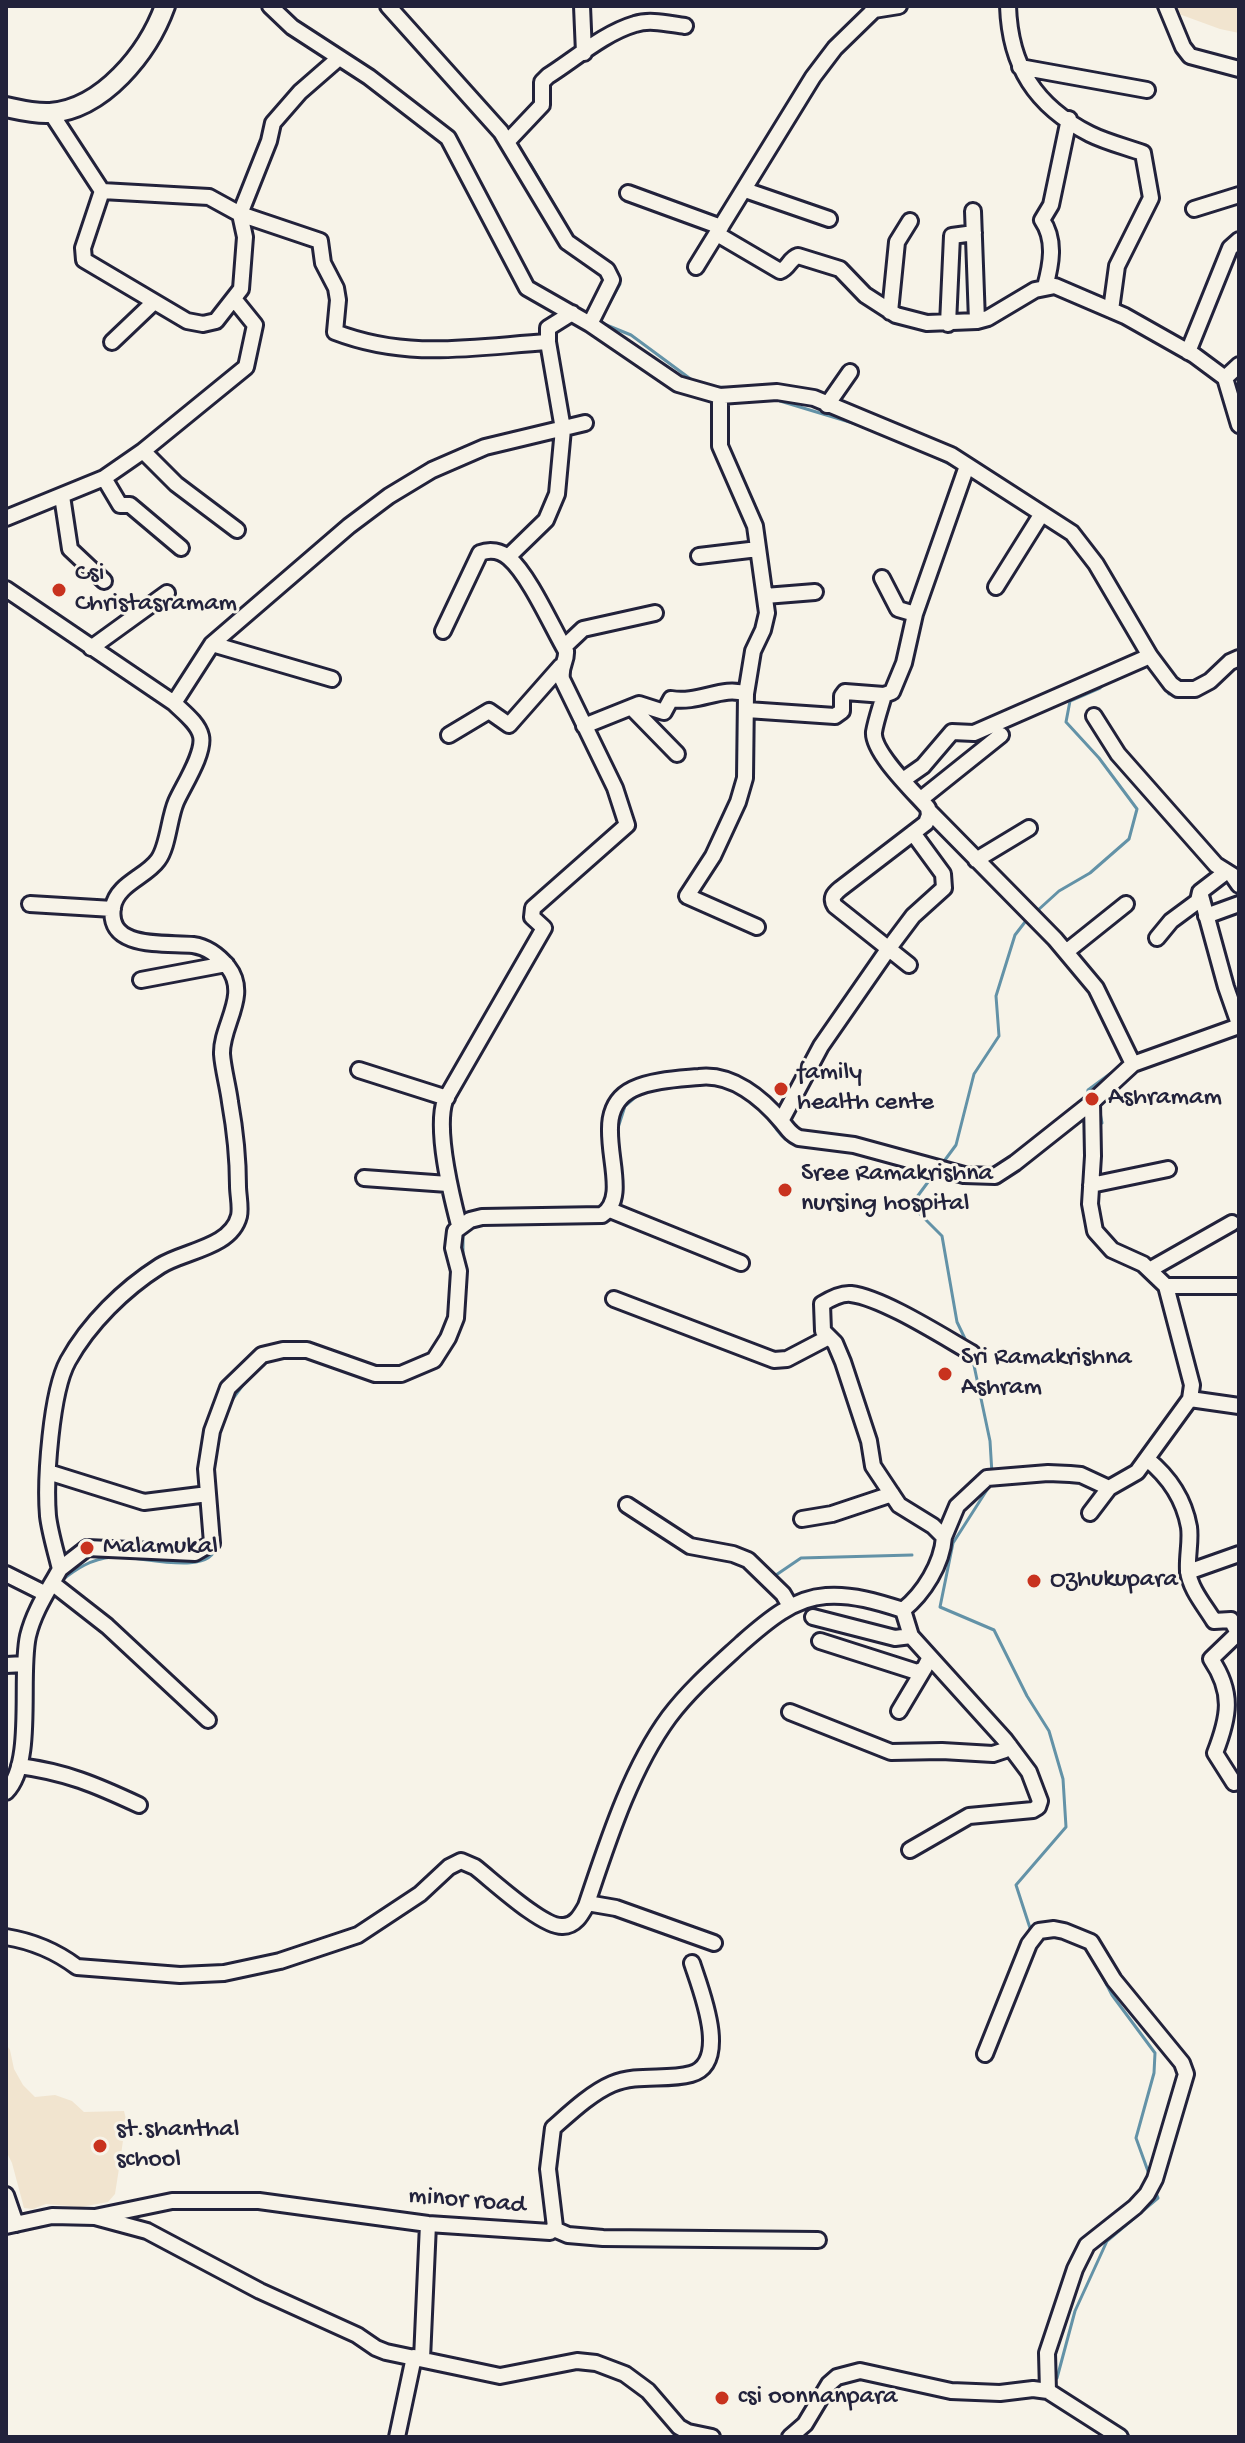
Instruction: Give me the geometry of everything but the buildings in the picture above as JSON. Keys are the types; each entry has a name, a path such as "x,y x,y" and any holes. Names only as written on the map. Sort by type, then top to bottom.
{"main road":[{"path":"6,107 51,113 71,109 97,97 118,78 158,25 165,6"}],"street":[{"path":"270,6 292,27 369,77 448,138 492,227 527,288 590,324 678,384 720,396 777,392 814,398 951,455 1072,533 1084,547 1147,657 1171,684 1184,690 1195,689 1239,658"},
{"path":"388,6 510,139 567,242 607,270 612,280 590,324"},
{"path":"582,6 584,53"},
{"path":"644,6 646,23"},
{"path":"696,267 813,77 835,48 873,8 899,6"},
{"path":"1008,6 1009,28 1022,74 1038,95 1090,134 1143,153 1151,198 1117,266 1111,310"},
{"path":"1166,6 1186,58 1239,69"},
{"path":"510,139 542,105 542,82 584,53 634,24 685,26"},
{"path":"102,191 83,248 84,260 187,321 203,324 216,321 241,289 245,237 240,214 273,123 300,92 339,58"},
{"path":"1020,67 1147,90"},
{"path":"51,113 102,191"},
{"path":"1045,287 1050,266 1050,231 1042,220 1051,205 1069,119"},
{"path":"745,190 829,219"},
{"path":"102,191 209,197 240,214 320,241 323,263 336,288 338,300 335,332 364,343 402,350 436,350 548,342"},
{"path":"628,193 719,230 780,271 798,256 840,269 865,295 890,312 927,323 977,321 1045,287 1055,286 1111,310 1188,352 1225,378 1239,425"},
{"path":"1194,209 1239,195"},
{"path":"973,211 977,321"},
{"path":"890,312 897,242 910,221"},
{"path":"948,324 952,236 974,233"},
{"path":"1188,352 1230,248 1239,240"},
{"path":"6,518 104,478 143,451 246,367 255,325 234,299"},
{"path":"112,342 154,302"},
{"path":"508,557 546,520 557,494 563,429 548,328 572,313"},
{"path":"1225,378 1239,365"},
{"path":"827,405 850,372"},
{"path":"720,396 720,446 751,513 765,596 765,622 753,651 746,694 745,778 738,802 713,856 687,896 757,927"},
{"path":"174,703 212,644 349,526 421,476 485,447 585,423"},
{"path":"143,451 176,484 237,530"},
{"path":"747,710 837,716 842,711 845,692 884,695 892,692 904,663 915,614 967,466"},
{"path":"104,478 120,505 130,505 181,548"},
{"path":"62,496 70,549 104,581"},
{"path":"996,587 1041,515"},
{"path":"699,556 758,549"},
{"path":"443,631 478,556 491,551 508,557 520,571 566,655 561,666 509,725 489,711 449,735"},
{"path":"882,578 898,609 915,614"},
{"path":"6,589 174,703 199,729 202,739 200,752 174,806 159,859 120,893 113,909 113,923 121,933 155,945 195,945 213,952 226,964 235,983 235,1006 222,1051 238,1149 239,1215 218,1241 162,1265 114,1303 89,1330 67,1363 53,1416 48,1472 52,1582"},
{"path":"765,596 815,592"},
{"path":"91,648 167,593"},
{"path":"564,647 583,629 655,613"},
{"path":"212,644 332,679"},
{"path":"903,780 923,766 952,732 974,733 1147,657"},
{"path":"459,1225 448,1184 442,1112 447,1098 544,928 532,917 533,908 627,825 615,788 562,679 561,666"},
{"path":"584,726 633,709 639,704 664,712 671,699 688,702 736,690 746,694"},
{"path":"884,695 874,732 875,741 925,805 1066,952 1096,988 1133,1064"},
{"path":"633,709 677,754"},
{"path":"1094,716 1118,754 1216,865 1239,885"},
{"path":"925,805 1001,735"},
{"path":"909,965 835,906 833,898 840,889 926,823 925,805"},
{"path":"976,860 1029,828"},
{"path":"781,1121 821,1046 889,948 913,916 944,888 943,874 913,833"},
{"path":"1157,938 1171,921 1198,901 1200,892 1226,872"},
{"path":"6,1792 17,1782 26,1707 28,1636 52,1582 87,1548 195,1553 212,1543 206,1469 212,1431 228,1388 262,1355 283,1350 307,1350 375,1374 401,1374 434,1360 456,1318 459,1271 452,1236 459,1225 482,1217 602,1215 610,1210 615,1201 610,1146 613,1111 622,1096 645,1084 704,1076 721,1078 743,1086 781,1121 791,1135 799,1138 854,1145 964,1175 995,1176 1092,1102 1133,1064 1239,1025 1200,892"},
{"path":"30,904 113,909"},
{"path":"1066,952 1126,904"},
{"path":"1206,916 1239,904"},
{"path":"141,980 226,964"},
{"path":"359,1070 447,1098"},
{"path":"1090,1513 1109,1488 1137,1472 1190,1399 1192,1385 1166,1286 1151,1269 1112,1250 1095,1231 1090,1204 1092,1102"},
{"path":"1091,1185 1168,1169"},
{"path":"364,1178 448,1184"},
{"path":"610,1210 741,1263"},
{"path":"1151,1269 1232,1223"},
{"path":"1166,1286 1239,1286"},
{"path":"944,1537 933,1526 899,1505 873,1466 869,1441 843,1362 823,1331 822,1304 849,1293 896,1311 972,1353"},
{"path":"614,1299 774,1360 787,1359 829,1337"},
{"path":"1190,1399 1239,1406"},
{"path":"1147,1459 1162,1471 1179,1497 1189,1527 1188,1572 1196,1591 1214,1621 1231,1620 1238,1633 1211,1659 1220,1673 1226,1694 1228,1720 1215,1753 1234,1783"},
{"path":"48,1472 144,1502 208,1494"},
{"path":"903,1610 930,1577 957,1506 993,1477 1081,1475 1109,1488"},
{"path":"802,1519 832,1514 892,1494"},
{"path":"627,1505 690,1546 748,1560 783,1594 790,1606"},
{"path":"1188,1572 1239,1554"},
{"path":"6,1574 52,1582 107,1626 208,1720"},
{"path":"6,1937 64,1958 77,1967 180,1975 224,1973 280,1961 358,1935 420,1894 457,1861 475,1867 553,1925 562,1927 578,1919 587,1903 633,1780 659,1732 702,1680 752,1634 790,1606 827,1596 870,1600 903,1610"},
{"path":"903,1610 911,1636 927,1663 1009,1745 1029,1772 1039,1796 1038,1807 1033,1810 969,1816 910,1850"},
{"path":"813,1617 895,1638 911,1636"},
{"path":"820,1641 917,1672 927,1663"},
{"path":"899,1711 927,1663"},
{"path":"6,1665 25,1664"},
{"path":"790,1712 891,1752 993,1754 1009,1745"},
{"path":"19,1766 51,1770 81,1779 139,1805"},
{"path":"587,1903 616,1908 714,1943"},
{"path":"985,2054 1029,1944 1039,1931 1054,1929 1091,1942 1114,1980 1178,2057 1186,2074 1155,2179 1147,2194 1087,2245 1075,2269 1047,2353 1048,2391"},
{"name":"minor road","path":"95,2217 172,2201 259,2201 428,2224 546,2233 554,2229 548,2169 553,2128 610,2085 631,2078 692,2074 703,2068 710,2057 711,2026 692,1963"},
{"path":"6,2195 11,2225 52,2216 95,2217 147,2231 260,2291 357,2335 376,2348 500,2376 577,2361 596,2363 625,2374 648,2391 679,2427 712,2437"},
{"path":"397,2437 418,2358 428,2224"},
{"path":"554,2229 568,2235 603,2238 818,2240"},
{"path":"790,2437 805,2424 829,2384 837,2377 860,2371 951,2391 1048,2391 1120,2437"}],"shaded area":[{"path":"1157,6 1239,6 1239,33 1220,29"},
{"path":"6,2044 14,2069 35,2097 55,2095 72,2101 84,2112 124,2111 126,2119 115,2194 108,2202 81,2207 46,2204 33,2209 24,2208 6,2151"}],"waterway":[{"path":"428,41 482,101"},
{"path":"518,148 573,237 611,265"},
{"path":"618,279 620,284 599,322 631,335 696,383"},
{"path":"714,387 739,388"},
{"path":"780,401 866,427"},
{"path":"925,452 957,468"},
{"path":"1037,911 1059,891 1090,873 1129,839 1137,809 1099,758 1066,722 1070,701 1100,688 1106,682"},
{"path":"1163,684 1169,694"},
{"path":"942,1164 956,1145 974,1074 999,1036 996,996 1015,935 1025,922"},
{"path":"1136,1056 1203,1031"},
{"path":"1087,1095 1088,1090 1126,1062"},
{"path":"616,1134 625,1106 639,1094"},
{"path":"1099,1107 1102,1123"},
{"path":"767,1115 789,1142 809,1145"},
{"path":"931,1178 911,1205 942,1236 957,1322 968,1345"},
{"path":"620,1193 621,1209"},
{"path":"463,1233 463,1258"},
{"path":"972,1356 990,1441 992,1474"},
{"path":"229,1404 248,1378 269,1360"},
{"path":"319,1362 346,1371"},
{"path":"992,1482 953,1543 940,1607 994,1630 1027,1696 1049,1731 1063,1779 1066,1827 1016,1885 1030,1928 1034,1930"},
{"path":"61,1581 84,1565 104,1558 187,1563 201,1561 211,1555 216,1545"},
{"path":"769,1573 776,1575 801,1558 912,1555"},
{"path":"1083,1945 1112,1995 1155,2053 1154,2073 1136,2138 1149,2174"},
{"path":"1057,2378 1075,2311 1107,2241 1158,2198 1156,2193"}],"place":[{"name":"Csi Christasramam","path":"59,590"},
{"name":"family health cente","path":"781,1089"},
{"name":"Ashramam","path":"1092,1099"},
{"name":"Sree Ramakrishna nursing hospital","path":"785,1190"},
{"name":"Sri Ramakrishna Ashram","path":"945,1374"},
{"name":"Malamukal","path":"87,1548"},
{"name":"Ozhukupara","path":"1034,1581"},
{"name":"st.shanthal school","path":"100,2146"},
{"name":"csi oonnanpara","path":"722,2398"}]}
